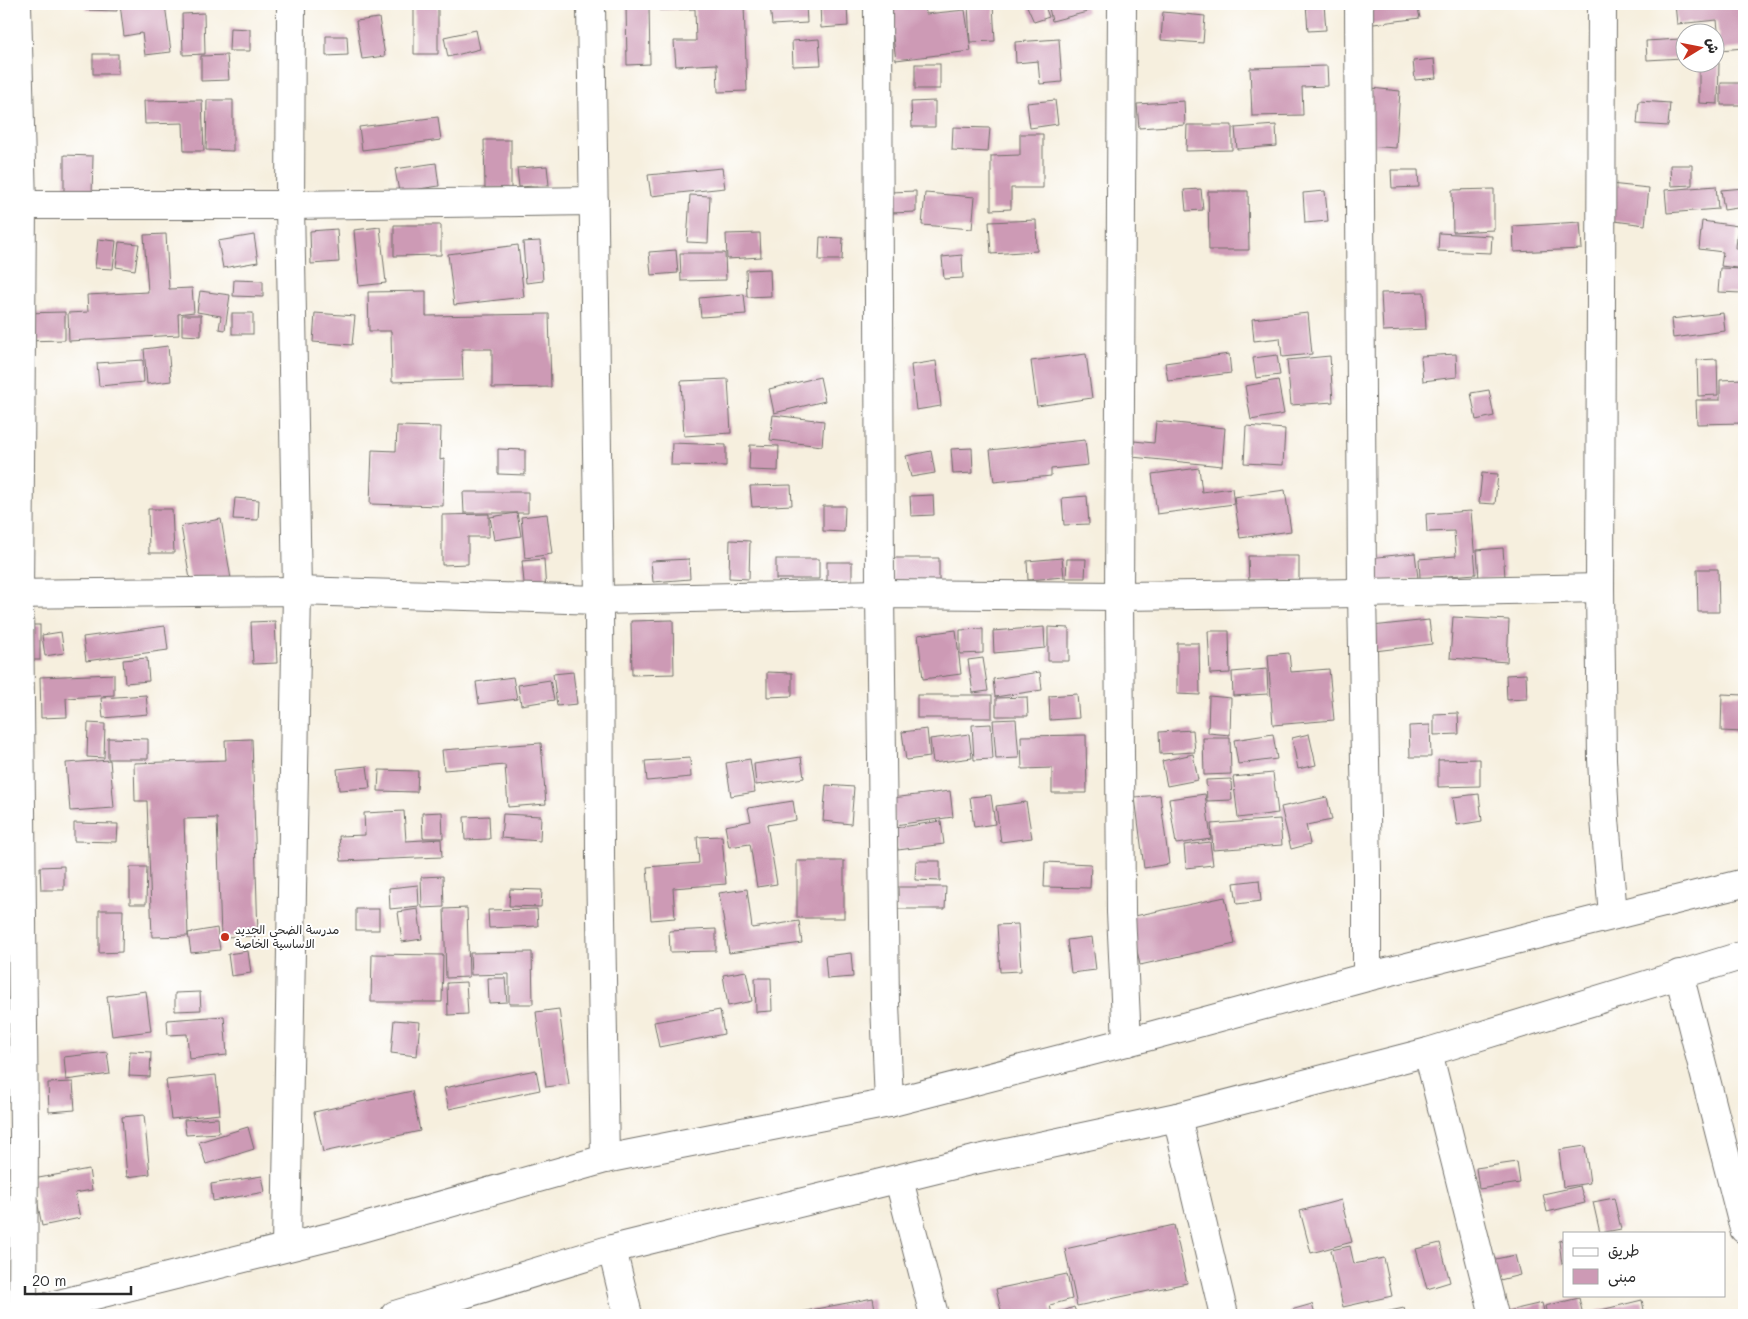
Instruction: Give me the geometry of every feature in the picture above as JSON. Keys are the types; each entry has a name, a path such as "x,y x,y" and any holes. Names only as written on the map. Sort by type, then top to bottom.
{"street":[{"path":"17,4 22,205 11,595 24,1123 19,1314 333,1236 605,1158 889,1103 1367,978 1744,883"},
{"path":"286,1247 297,591 290,205 291,4"},
{"path":"591,4 605,1158"},
{"path":"878,4 880,594 885,1003 889,1103"},
{"path":"1122,4 1121,912 1127,1042"},
{"path":"1359,4 1362,593 1368,871 1367,978"},
{"path":"1602,4 1600,588 1602,759 1613,915"},
{"path":"22,205 290,205 594,200"},
{"path":"11,595 297,591 599,600 880,594 1120,596 1600,588"},
{"path":"394,1315 612,1249 899,1180 974,1160 1177,1117 1428,1052 1744,955"},
{"path":"1679,974 1744,1229"},
{"path":"1428,1052 1494,1315"},
{"path":"1177,1117 1224,1315"},
{"path":"899,1180 934,1315"},
{"path":"612,1249 628,1315"}],"building":[{"path":"86,4 117,4 117,11 86,10"},
{"path":"120,4 165,4 171,52 145,55 142,33 124,36"},
{"path":"360,4 438,4 438,54 414,54 414,8 360,8"},
{"path":"626,4 649,4 650,64 627,65"},
{"path":"660,4 744,4 747,91 718,92 717,64 676,66 674,41 696,41 695,9 660,10"},
{"path":"770,4 806,4 807,23 772,25"},
{"path":"820,4 847,4 848,26 821,28"},
{"path":"925,4 926,14 965,10 971,51 896,60 889,7"},
{"path":"968,4 993,4 995,41 970,42"},
{"path":"1026,4 1044,4 1049,17 1034,22"},
{"path":"1048,4 1085,4 1087,12 1052,21"},
{"path":"1306,4 1324,4 1326,30 1308,31"},
{"path":"1363,4 1417,4 1420,18 1366,25"},
{"path":"1675,4 1744,4 1744,48 1726,50 1726,22 1717,22 1717,20 1677,22"},
{"path":"1163,12 1205,16 1203,43 1161,40"},
{"path":"204,13 205,54 183,55 182,14"},
{"path":"379,18 385,56 362,59 356,21"},
{"path":"230,28 250,29 250,51 229,51"},
{"path":"476,30 480,49 448,57 444,37"},
{"path":"326,36 347,36 348,55 326,56"},
{"path":"819,39 821,65 793,66 792,41"},
{"path":"1059,39 1062,82 1040,84 1038,61 1016,63 1015,42"},
{"path":"1676,39 1676,58 1647,60 1646,41"},
{"path":"93,54 118,54 118,74 93,74"},
{"path":"227,55 229,80 201,81 201,56"},
{"path":"1434,59 1436,78 1415,80 1413,61"},
{"path":"915,64 940,64 940,89 915,89"},
{"path":"1327,66 1328,86 1302,87 1303,115 1252,116 1250,68"},
{"path":"1699,72 1719,72 1718,104 1699,103"},
{"path":"1721,83 1741,83 1741,105 1721,105"},
{"path":"1371,88 1400,91 1396,148 1367,146"},
{"path":"202,100 204,151 184,151 183,123 145,124 144,101"},
{"path":"207,100 233,100 233,151 206,150"},
{"path":"1055,100 1058,124 1030,128 1027,103"},
{"path":"935,101 935,127 912,127 911,102"},
{"path":"1184,101 1185,125 1139,128 1137,104"},
{"path":"1639,101 1670,103 1668,126 1637,124"},
{"path":"438,117 441,140 362,150 359,127"},
{"path":"1187,125 1232,125 1232,150 1186,151"},
{"path":"1276,125 1277,146 1237,149 1235,128"},
{"path":"953,127 990,128 988,152 952,150"},
{"path":"1020,134 1043,134 1043,188 1011,188 1011,209 991,210 991,156 1020,155"},
{"path":"484,140 511,140 511,188 485,188"},
{"path":"64,155 93,156 92,196 64,195"},
{"path":"436,163 439,186 399,192 395,169"},
{"path":"1670,165 1692,165 1692,185 1671,186"},
{"path":"547,166 549,185 519,187 517,168"},
{"path":"722,168 725,188 651,196 648,175"},
{"path":"1391,170 1418,170 1419,187 1392,188"},
{"path":"1610,184 1649,188 1645,225 1607,220"},
{"path":"1716,186 1718,209 1667,213 1665,190"},
{"path":"1744,188 1744,207 1724,210 1721,190"},
{"path":"1201,189 1203,210 1186,211 1184,190"},
{"path":"1494,189 1494,230 1453,232 1452,190"},
{"path":"916,191 916,212 890,213 890,192"},
{"path":"1208,191 1248,191 1249,250 1209,250"},
{"path":"1325,191 1328,221 1305,223 1303,193"},
{"path":"925,193 975,197 972,229 922,225"},
{"path":"690,195 710,196 708,243 687,242"},
{"path":"1036,220 1037,251 991,254 989,222"},
{"path":"1702,221 1738,226 1736,248 1744,249 1744,269 1721,266 1723,252 1699,249"},
{"path":"1580,222 1582,249 1514,252 1513,226"},
{"path":"394,225 441,225 441,255 394,256"},
{"path":"380,227 386,283 359,286 354,230"},
{"path":"337,229 339,262 311,264 310,231"},
{"path":"760,233 761,257 727,259 726,234"},
{"path":"1439,233 1492,236 1491,253 1438,251"},
{"path":"166,234 169,289 192,288 194,312 178,314 179,335 69,341 68,313 88,312 87,295 148,292 144,235"},
{"path":"254,235 258,262 223,268 218,241"},
{"path":"820,237 843,238 842,260 819,260"},
{"path":"98,239 116,241 113,269 95,268"},
{"path":"540,241 543,281 526,283 523,242"},
{"path":"119,242 139,244 135,270 116,267"},
{"path":"518,245 524,297 454,305 448,254"},
{"path":"676,250 678,273 651,275 649,252"},
{"path":"680,253 725,253 726,280 681,281"},
{"path":"962,255 963,278 944,279 942,257"},
{"path":"1720,268 1744,269 1742,293 1718,292"},
{"path":"770,269 771,296 747,297 746,270"},
{"path":"234,280 263,281 263,297 233,296"},
{"path":"200,291 230,295 225,330 219,329 221,316 197,312"},
{"path":"426,291 426,316 549,314 551,387 492,388 492,349 462,349 463,380 392,382 391,331 369,331 368,292"},
{"path":"1424,292 1426,329 1383,331 1381,293"},
{"path":"744,294 746,314 701,317 699,298"},
{"path":"65,312 65,340 23,341 23,313"},
{"path":"232,313 253,313 253,334 232,334"},
{"path":"315,313 355,316 352,345 313,342"},
{"path":"1308,313 1312,354 1282,357 1280,338 1254,341 1252,319"},
{"path":"1723,313 1725,331 1673,338 1671,319"},
{"path":"182,315 201,315 201,336 182,335"},
{"path":"168,346 171,381 147,384 144,349"},
{"path":"1086,354 1092,398 1037,406 1031,361"},
{"path":"1229,354 1231,373 1168,381 1165,363"},
{"path":"1456,354 1457,377 1423,381 1421,356"},
{"path":"1277,355 1280,375 1256,378 1253,358"},
{"path":"1330,356 1333,402 1291,405 1287,360"},
{"path":"1717,359 1718,395 1698,396 1697,360"},
{"path":"143,360 144,382 99,386 97,363"},
{"path":"936,361 941,406 916,410 911,365"},
{"path":"820,377 825,401 774,413 769,389"},
{"path":"728,379 731,433 684,436 681,381"},
{"path":"1743,379 1744,423 1697,424 1696,400 1720,400 1720,380"},
{"path":"1278,380 1284,414 1251,420 1245,386"},
{"path":"1489,390 1494,416 1476,420 1471,393"},
{"path":"773,415 824,421 822,446 770,440"},
{"path":"1156,421 1225,428 1222,466 1132,457 1134,441 1154,443"},
{"path":"397,426 441,427 440,460 444,459 443,506 370,504 372,450 396,451"},
{"path":"1246,426 1285,429 1283,465 1244,463"},
{"path":"1085,440 1088,465 1051,469 1051,476 994,482 990,450"},
{"path":"672,443 726,445 726,466 671,465"},
{"path":"750,445 779,446 778,471 749,470"},
{"path":"972,448 973,473 953,474 951,449"},
{"path":"498,449 525,450 525,475 498,474"},
{"path":"931,451 935,473 911,477 906,456"},
{"path":"1199,468 1202,492 1232,488 1234,504 1157,514 1152,474"},
{"path":"1482,473 1498,474 1495,504 1479,503"},
{"path":"791,485 792,505 752,507 750,486"},
{"path":"1285,490 1291,531 1240,538 1234,497"},
{"path":"463,492 528,492 528,513 464,513"},
{"path":"933,495 934,515 911,516 910,496"},
{"path":"1087,496 1089,524 1064,525 1062,498"},
{"path":"235,498 259,500 258,520 233,519"},
{"path":"823,506 845,506 844,532 823,531"},
{"path":"148,509 172,509 174,553 149,553"},
{"path":"1471,511 1476,574 1420,578 1419,559 1456,556 1454,531 1427,532 1426,514"},
{"path":"517,513 521,536 494,540 490,517"},
{"path":"489,514 489,537 468,537 468,564 442,565 442,515"},
{"path":"547,514 552,554 525,558 521,517"},
{"path":"221,519 231,579 191,585 181,526"},
{"path":"730,540 750,541 749,579 729,578"},
{"path":"1503,548 1505,577 1479,579 1477,550"},
{"path":"1415,553 1418,578 1361,584 1359,559"},
{"path":"1248,556 1299,556 1299,581 1249,582"},
{"path":"893,558 939,558 939,581 893,580"},
{"path":"1062,558 1064,577 1028,580 1027,561"},
{"path":"544,559 546,592 525,593 522,561"},
{"path":"689,559 690,579 653,582 651,561"},
{"path":"776,559 819,559 819,579 776,579"},
{"path":"1067,559 1086,559 1085,578 1066,578"},
{"path":"827,562 852,562 852,582 827,582"},
{"path":"1697,569 1718,569 1719,612 1698,612"},
{"path":"1453,617 1509,620 1507,662 1450,658"},
{"path":"673,620 674,674 632,675 631,621"},
{"path":"1429,620 1432,644 1375,651 1372,626"},
{"path":"275,621 277,663 253,664 251,622"},
{"path":"25,625 40,625 40,660 25,660"},
{"path":"165,626 168,650 86,661 83,637"},
{"path":"1044,627 1045,648 994,653 993,631"},
{"path":"1048,627 1069,628 1069,661 1048,661"},
{"path":"983,629 983,653 960,654 960,630"},
{"path":"956,630 961,674 923,679 918,635"},
{"path":"1208,631 1229,631 1230,673 1210,674"},
{"path":"61,632 64,653 45,656 42,635"},
{"path":"1177,643 1199,643 1200,695 1177,694"},
{"path":"1289,653 1291,672 1329,669 1334,720 1273,725 1268,655"},
{"path":"147,658 149,681 125,683 123,660"},
{"path":"983,658 988,691 973,693 968,660"},
{"path":"1267,669 1268,694 1233,696 1232,672"},
{"path":"573,672 577,704 557,706 553,674"},
{"path":"767,672 792,673 792,696 767,697"},
{"path":"1040,672 1042,690 995,697 993,679"},
{"path":"114,674 114,695 66,698 67,717 41,718 40,677"},
{"path":"1526,674 1527,699 1507,700 1506,675"},
{"path":"513,677 517,699 479,704 476,682"},
{"path":"550,680 554,700 521,705 518,685"},
{"path":"1077,694 1079,718 1050,720 1049,696"},
{"path":"1722,694 1744,695 1743,732 1721,731"},
{"path":"146,695 148,714 103,718 101,698"},
{"path":"917,695 992,695 992,718 917,718"},
{"path":"1209,696 1231,698 1230,735 1208,733"},
{"path":"1027,697 1028,716 996,716 996,698"},
{"path":"1458,713 1459,734 1434,735 1434,714"},
{"path":"1016,719 1019,758 996,759 993,720"},
{"path":"88,723 105,724 104,758 87,757"},
{"path":"991,724 993,759 974,760 972,725"},
{"path":"1430,725 1431,757 1410,757 1409,726"},
{"path":"927,729 930,757 906,760 902,732"},
{"path":"1193,730 1195,752 1160,754 1159,732"},
{"path":"969,734 972,758 933,763 930,739"},
{"path":"1273,734 1277,759 1238,764 1234,740"},
{"path":"1309,734 1316,765 1298,769 1292,738"},
{"path":"1086,735 1087,793 1052,793 1052,768 1022,769 1021,736"},
{"path":"108,738 148,739 148,759 108,759"},
{"path":"1203,738 1230,738 1231,774 1204,775"},
{"path":"252,739 258,936 221,937 217,818 184,819 188,936 152,937 147,801 135,801 134,763 226,760 225,740"},
{"path":"541,743 546,804 508,807 505,765 444,770 442,750"},
{"path":"1193,754 1198,780 1167,786 1162,761"},
{"path":"801,757 804,778 756,785 754,764"},
{"path":"690,758 691,777 647,781 645,761"},
{"path":"750,759 755,792 731,796 726,763"},
{"path":"1480,759 1480,786 1438,787 1438,760"},
{"path":"110,760 114,808 70,811 66,763"},
{"path":"367,766 370,788 339,790 337,769"},
{"path":"379,770 418,771 417,792 378,791"},
{"path":"1273,773 1278,813 1238,818 1233,777"},
{"path":"1231,779 1232,800 1207,801 1206,780"},
{"path":"826,785 854,787 851,824 823,821"},
{"path":"950,791 953,817 895,825 892,798"},
{"path":"1205,794 1211,839 1176,844 1169,799"},
{"path":"1479,794 1482,821 1457,825 1453,797"},
{"path":"991,795 995,824 974,827 970,797"},
{"path":"1160,795 1169,864 1144,868 1135,797"},
{"path":"1327,797 1332,820 1306,825 1310,844 1291,849 1281,807"},
{"path":"793,801 796,820 767,825 777,884 757,887 750,844 729,847 725,826 751,821 748,808"},
{"path":"1026,802 1032,838 1001,842 996,806"},
{"path":"404,811 406,841 441,839 442,857 341,861 339,836 365,835 364,813"},
{"path":"442,812 443,838 423,838 422,813"},
{"path":"503,814 541,816 540,841 501,838"},
{"path":"489,816 490,839 465,840 464,817"},
{"path":"1280,819 1282,845 1213,850 1211,824"},
{"path":"941,821 944,844 898,850 895,828"},
{"path":"74,823 118,824 117,842 74,841"},
{"path":"722,836 726,884 673,888 675,918 651,920 647,867 699,863 697,837"},
{"path":"1210,842 1213,865 1186,868 1184,845"},
{"path":"797,861 844,861 844,918 797,918"},
{"path":"916,861 940,861 940,881 915,880"},
{"path":"1045,862 1091,864 1090,888 1044,887"},
{"path":"64,866 64,890 41,890 40,867"},
{"path":"130,867 147,867 146,904 130,904"},
{"path":"443,876 444,907 422,908 421,877"},
{"path":"1259,880 1261,901 1237,904 1234,883"},
{"path":"418,885 419,906 390,909 389,888"},
{"path":"896,887 946,887 945,909 897,909"},
{"path":"510,889 542,890 541,907 509,906"},
{"path":"747,889 752,928 799,921 802,943 729,953 719,893"},
{"path":"1225,897 1235,944 1140,965 1130,917"},
{"path":"467,908 469,977 446,978 444,909"},
{"path":"356,909 379,909 379,930 356,930"},
{"path":"418,909 422,939 402,942 398,912"},
{"path":"537,909 538,926 489,928 488,910"},
{"path":"99,910 123,910 122,952 99,953"},
{"path":"1018,924 1021,971 1000,972 997,925"},
{"path":"217,928 220,950 191,953 188,933"},
{"path":"716,929 716,951 670,952 669,931"},
{"path":"1092,937 1096,970 1071,973 1067,940"},
{"path":"248,951 251,973 231,976 228,954"},
{"path":"532,952 533,1004 509,1004 509,974 471,975 470,953"},
{"path":"851,953 853,977 827,979 825,956"},
{"path":"372,954 443,955 442,1002 371,1002"},
{"path":"746,971 752,1001 728,1006 723,975"},
{"path":"488,978 505,978 507,1002 489,1003"},
{"path":"755,978 771,978 772,1011 756,1012"},
{"path":"466,982 468,1014 448,1015 447,983"},
{"path":"146,991 151,1031 112,1036 107,996"},
{"path":"200,992 201,1010 175,1011 175,993"},
{"path":"559,1009 569,1084 546,1087 536,1012"},
{"path":"720,1010 724,1034 659,1047 654,1022"},
{"path":"224,1016 227,1055 189,1059 187,1034 168,1035 167,1020"},
{"path":"394,1020 420,1022 417,1056 391,1053"},
{"path":"130,1051 151,1052 150,1077 129,1076"},
{"path":"107,1052 110,1074 66,1080 64,1057"},
{"path":"536,1070 540,1090 449,1109 444,1088"},
{"path":"216,1075 220,1114 171,1119 166,1080"},
{"path":"73,1082 75,1110 49,1112 48,1083"},
{"path":"412,1091 420,1131 323,1152 314,1112"},
{"path":"144,1115 150,1174 127,1177 122,1117"},
{"path":"218,1118 219,1133 186,1135 184,1120"},
{"path":"248,1127 254,1149 206,1164 199,1142"},
{"path":"1585,1146 1590,1183 1563,1187 1559,1150"},
{"path":"1517,1162 1520,1183 1479,1189 1476,1168"},
{"path":"89,1169 92,1190 75,1193 80,1218 42,1226 33,1179"},
{"path":"262,1176 265,1192 213,1201 211,1184"},
{"path":"1580,1186 1585,1203 1547,1212 1543,1194"},
{"path":"1614,1198 1621,1229 1600,1232 1593,1202"},
{"path":"1341,1200 1352,1242 1311,1253 1300,1211"},
{"path":"1174,1225 1187,1283 1077,1306 1065,1249"},
{"path":"1563,1240 1562,1264 1559,1241"},
{"path":"1440,1243 1450,1282 1427,1289 1416,1249"},
{"path":"1350,1246 1354,1264 1384,1258 1392,1296 1343,1307 1331,1250"},
{"path":"1515,1255 1520,1275 1496,1281 1491,1260"},
{"path":"1067,1274 1072,1299 1050,1305 1052,1315 1002,1315 996,1289"},
{"path":"873,1298 876,1315 790,1315 790,1314"},
{"path":"1579,1298 1583,1315 1547,1315 1545,1306"},
{"path":"1642,1300 1645,1315 1598,1315 1597,1311"},
{"path":"1542,1303 1545,1315 1509,1315 1508,1311"},
{"path":"1312,1304 1315,1315 1292,1315 1291,1310"},
{"path":"1074,1307 1077,1315 1052,1315"},
{"path":"1404,1308 1406,1315 1375,1315 1375,1314"}],"place":[{"name":"مدرسة الضحي الجديد الاساسية الخاصة","path":"225,937"}]}
